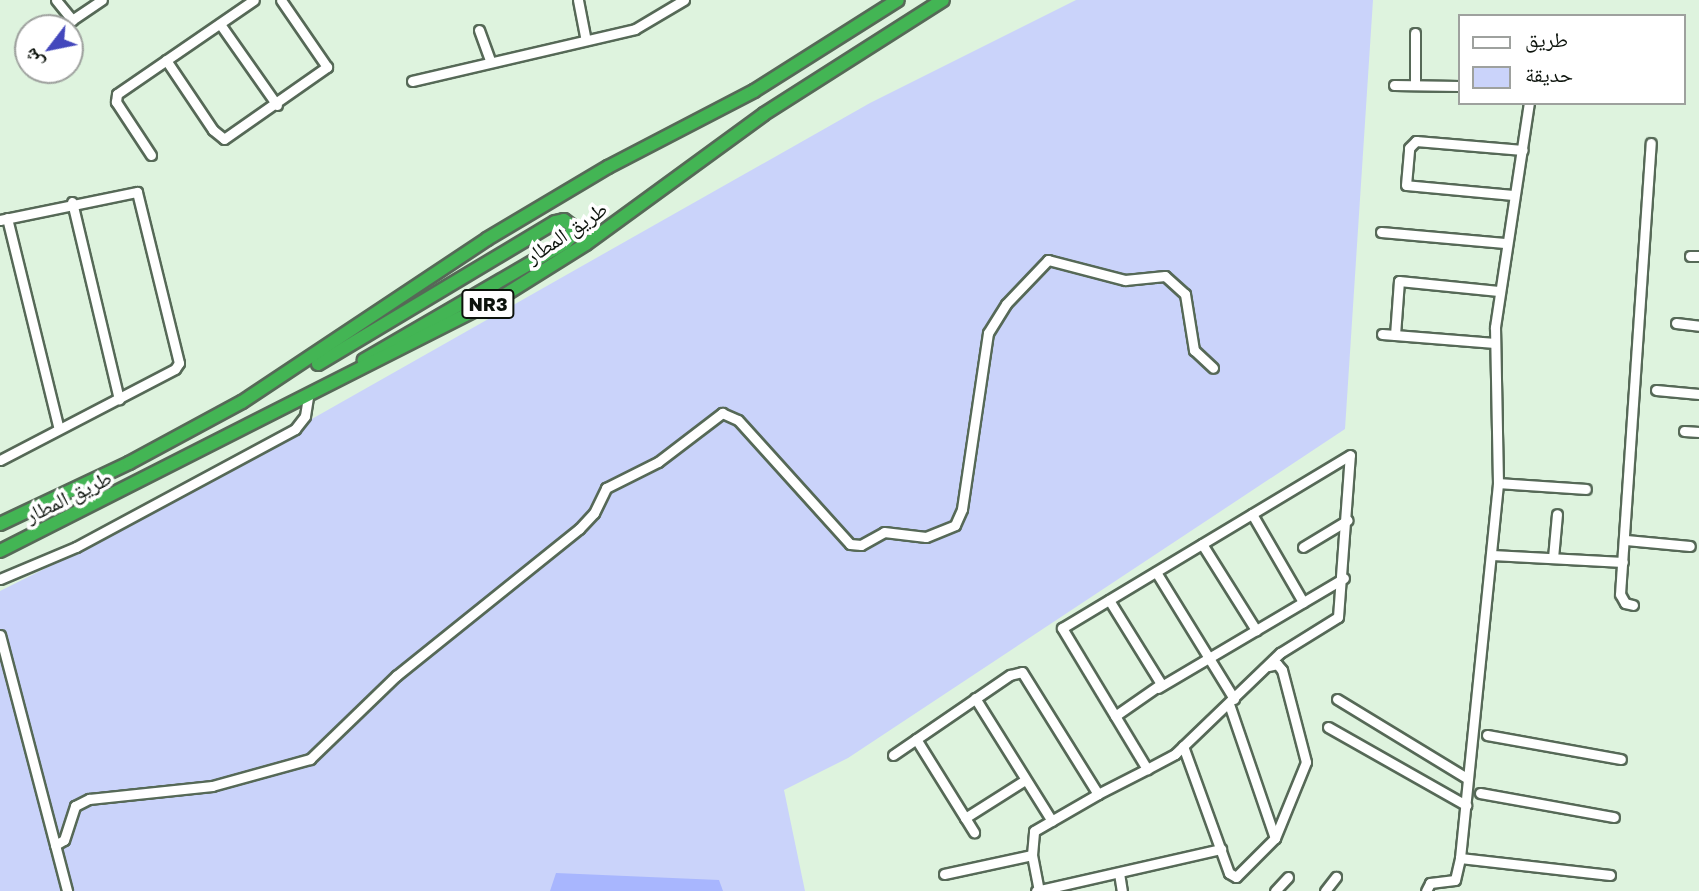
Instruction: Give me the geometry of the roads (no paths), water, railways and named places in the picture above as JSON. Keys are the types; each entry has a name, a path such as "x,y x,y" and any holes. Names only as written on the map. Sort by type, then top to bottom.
{"highway":[{"name":"طريق المطار","path":"3,520 211,419 322,353 487,239 608,167 754,91 898,0"},
{"name":"طريق المطار","path":"0,551 257,419 308,397 545,271 717,146 943,0"},
{"path":"211,419 325,361 555,222 564,220 572,226 572,236 565,243 257,419"}],"street":[{"path":"56,0 72,20 102,0"},
{"path":"151,155 115,98 254,0"},
{"path":"166,60 220,139 277,106 327,67 281,0"},
{"path":"578,0 585,37"},
{"path":"412,81 585,37 635,29 684,0"},
{"path":"219,24 277,106"},
{"path":"479,30 490,61"},
{"path":"1415,33 1415,85"},
{"path":"1394,85 1458,86"},
{"path":"1426,891 1430,883 1455,880 1460,858 1498,483 1495,343 1499,291 1529,105"},
{"path":"1513,195 1406,185 1409,148 1416,141 1523,150"},
{"path":"1633,605 1625,603 1620,594 1626,540 1651,144"},
{"path":"0,460 177,368 175,348 137,192 72,202 4,219 59,429"},
{"path":"72,202 119,399"},
{"path":"1381,232 1505,243"},
{"path":"55,845 64,840 75,806 89,799 212,786 310,760 396,676 579,529 594,513 606,488 658,462 722,413 738,420 850,544 861,545 884,533 926,537 955,525 962,509 988,333 1006,304 1048,260 1125,280 1165,276 1185,293 1194,350 1213,368"},
{"path":"1395,335 1399,281 1499,291"},
{"path":"1676,323 1699,326"},
{"path":"1382,334 1495,343"},
{"path":"1656,390 1699,394"},
{"path":"0,579 76,547 295,429 305,416 308,397"},
{"path":"1684,430 1699,432"},
{"path":"1147,769 1062,628 1350,454 1344,578 1338,617 1288,647 1184,746 1147,769 1034,831 1032,855 1038,891 1221,849"},
{"path":"1498,483 1586,489"},
{"path":"1252,514 1303,602"},
{"path":"1553,558 1557,514"},
{"path":"1303,547 1348,520"},
{"path":"1626,540 1690,546"},
{"path":"1202,544 1256,630"},
{"path":"1492,555 1623,562"},
{"path":"1156,572 1209,658 1231,701 1275,838"},
{"path":"1115,716 1344,578"},
{"path":"1109,600 1160,681 1158,688"},
{"path":"0,635 67,891"},
{"path":"1184,746 1234,878 1275,838 1307,756 1282,670 1277,664 1267,666"},
{"path":"893,755 975,698 1022,672 1098,794"},
{"path":"975,698 1052,821"},
{"path":"1337,699 1468,779"},
{"path":"1328,727 1466,805"},
{"path":"1488,736 1621,759"},
{"path":"916,739 974,832"},
{"path":"965,818 1025,780"},
{"path":"1480,793 1614,817"},
{"path":"944,874 1032,855"},
{"path":"1460,858 1610,874"},
{"path":"1119,873 1122,891"},
{"path":"1275,891 1287,877"},
{"path":"1325,891 1336,877"}],"water":[{"path":"556,873 719,880 723,891 550,891"}]}
